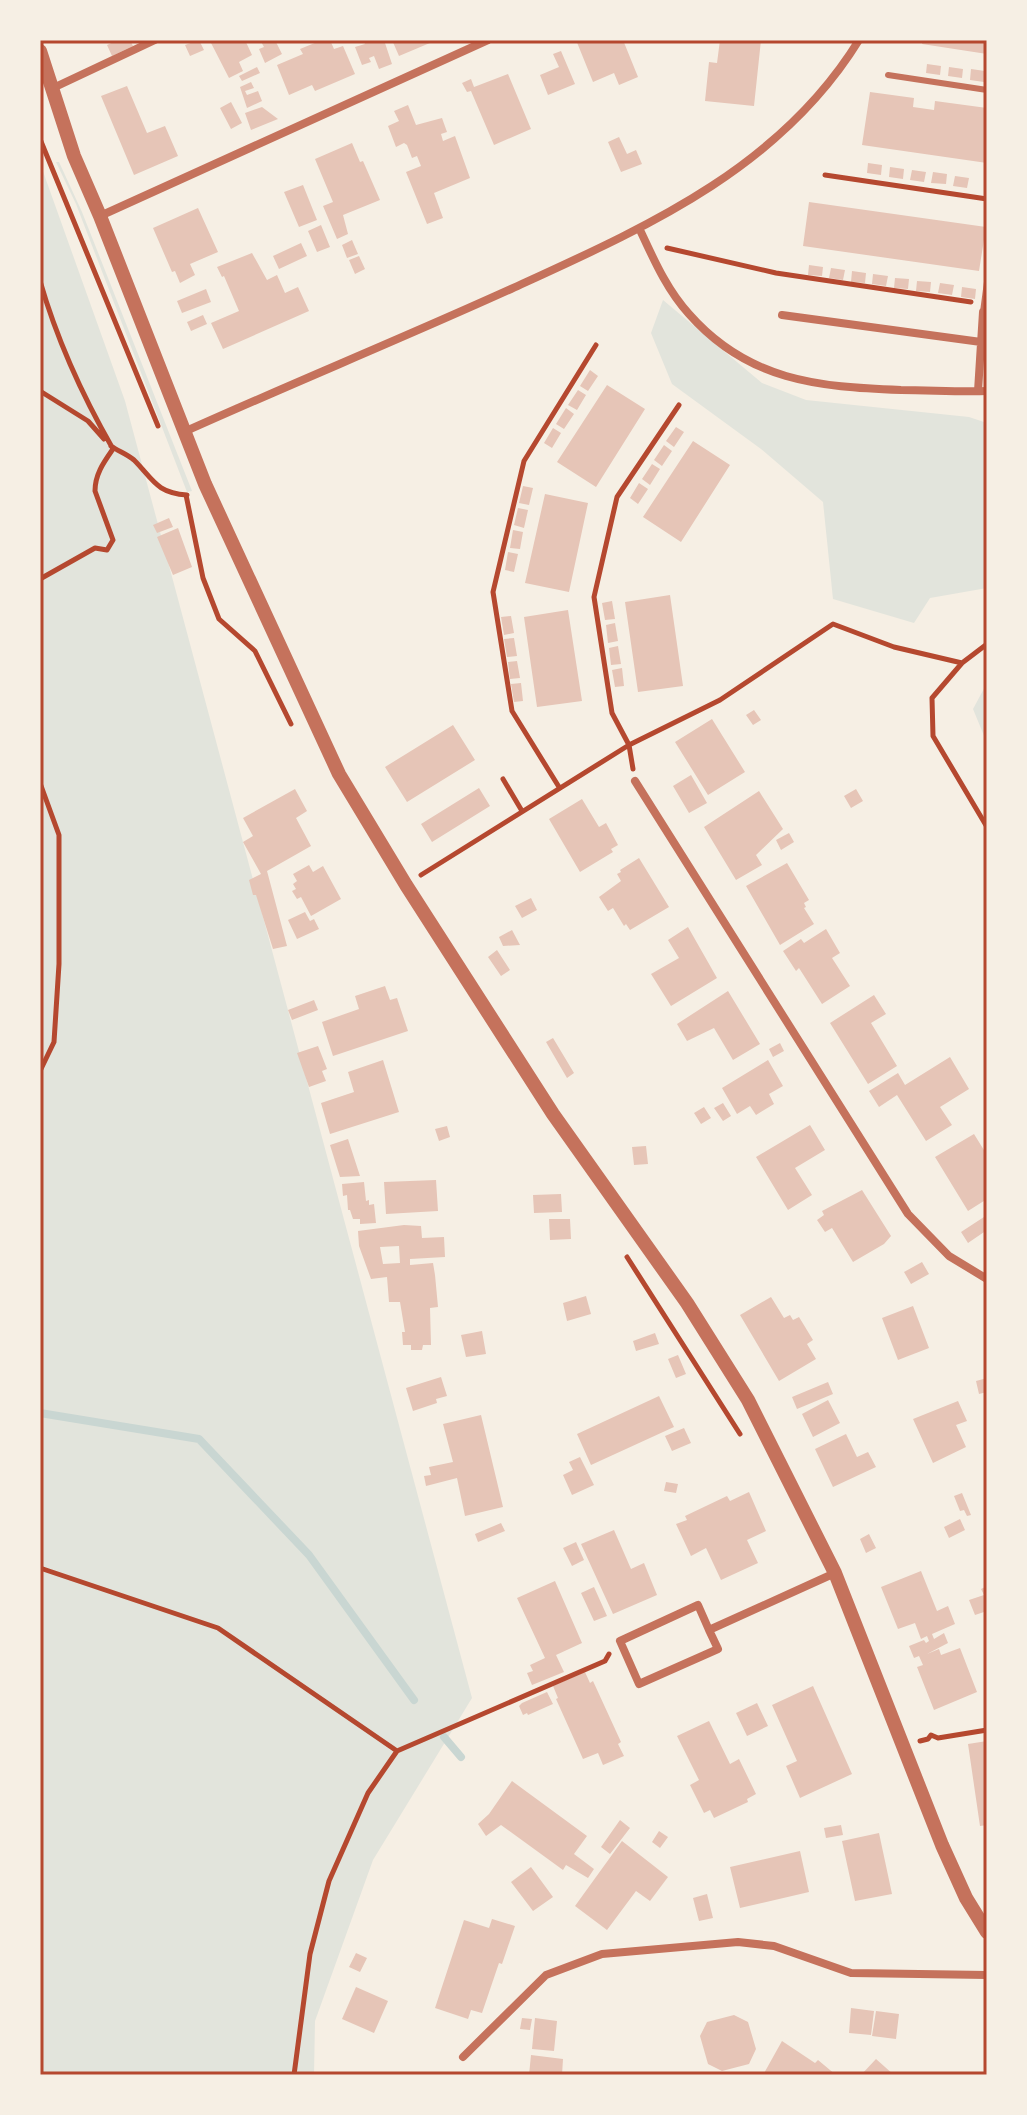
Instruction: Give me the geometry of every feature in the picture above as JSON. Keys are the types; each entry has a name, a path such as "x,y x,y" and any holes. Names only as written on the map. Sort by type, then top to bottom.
{"street":[{"path":"53,88 155,40"},
{"path":"100,216 488,40"},
{"path":"184,432 407,336 640,230 725,179 775,140 814,101 859,40"},
{"path":"40,51 74,156 207,490 339,774 406,885 553,1114 687,1303 748,1400 835,1573 942,1845 966,1898 987,1932"},
{"path":"640,230 664,280 689,315 721,343 757,366 798,381 840,388 983,391 981,342 984,309"},
{"path":"782,315 981,342"},
{"path":"635,781 908,1214 949,1256 987,1279"},
{"path":"709,1630 835,1573"},
{"path":"698,1605 709,1630 718,1649 639,1684 620,1641 698,1605"},
{"path":"463,2057 546,1975 602,1954 738,1942 774,1946 851,1973 987,1975"}],"lane":[{"path":"888,75 987,90"},
{"path":"984,309 987,282"}],"path":[{"path":"825,175 987,199"},
{"path":"650,252 669,247 776,273 984,309"},
{"path":"40,281 51,320 73,372 113,449"},
{"path":"559,787 512,711 493,592 524,461 596,345"},
{"path":"40,391 88,421 113,449 131,456 157,486 169,494 186,495 207,490"},
{"path":"635,781 629,745 612,713 594,597 617,497 679,405"},
{"path":"40,579 95,548 107,550 113,540 95,491 95,483 99,469 113,449"},
{"path":"406,885 629,745 720,700 833,624 894,647 962,663"},
{"path":"987,644 962,663 932,698 933,736 987,827"},
{"path":"503,779 522,811"},
{"path":"40,783 59,835 59,964 54,1042 40,1071"},
{"path":"40,1568 218,1628 397,1751"},
{"path":"294,2075 310,1954 329,1881 368,1793 397,1751 605,1661 620,1641"},
{"path":"903,1744 928,1739 931,1735 938,1738 987,1730"}],"shaded area":[{"path":"56,162 59,162 82,212 192,491 187,492 76,204"},
{"path":"40,163 125,401 472,1698 373,1860 315,2021 314,2075 40,2075"},
{"path":"663,300 762,383 806,400 969,417 987,423 987,588 930,598 914,623 833,599 823,502 761,449 672,384 651,333"},
{"path":"987,683 987,743 973,709"}],"building":[{"path":"118,40 130,40 133,46 112,56 107,45"},
{"path":"199,40 204,50 190,56 185,45"},
{"path":"245,40 252,55 239,62 243,71 229,78 211,43"},
{"path":"260,40 275,40 282,54 265,63 259,49 264,47"},
{"path":"330,40 334,49 343,46 355,74 315,91 312,85 289,95 277,65 303,54 300,49"},
{"path":"363,40 384,40 392,64 379,69 374,56 369,58 371,62 362,65 355,47 365,44"},
{"path":"392,40 437,40 399,56"},
{"path":"576,40 623,40 638,77 619,85 614,73 593,82"},
{"path":"720,40 761,40 754,106 705,101 709,62 717,63"},
{"path":"923,40 987,40 987,54 922,44"},
{"path":"561,51 575,84 548,95 540,75 559,67 553,54"},
{"path":"927,64 941,66 940,75 926,73"},
{"path":"257,67 260,73 242,81 239,76"},
{"path":"949,67 963,69 962,78 948,76"},
{"path":"971,69 985,71 984,82 970,80"},
{"path":"508,74 531,129 494,145 471,91 467,92 462,83 471,79 474,87"},
{"path":"251,82 254,88 245,91 247,95 258,91 262,101 247,108 240,87"},
{"path":"127,86 147,133 165,126 178,156 134,175 101,96"},
{"path":"870,92 914,98 913,107 934,110 935,101 987,108 987,163 862,145"},
{"path":"231,102 242,123 231,129 220,108"},
{"path":"408,105 416,125 442,118 447,132 441,134 443,141 455,136 470,178 434,193 443,218 427,224 406,172 421,166 417,156 412,158 407,145 404,143 396,147 388,126 399,121 394,111"},
{"path":"262,107 278,119 251,130 245,113"},
{"path":"619,137 627,154 636,150 642,164 621,172 608,142"},
{"path":"352,143 380,200 343,215 348,234 337,239 323,206 333,202 315,159"},
{"path":"868,163 882,165 881,175 867,173"},
{"path":"890,167 904,169 903,179 889,177"},
{"path":"912,170 926,172 924,182 910,180"},
{"path":"933,172 947,174 946,184 931,183"},
{"path":"955,176 969,178 967,188 953,186"},
{"path":"303,185 317,220 299,227 284,192"},
{"path":"809,202 986,227 979,271 803,246"},
{"path":"198,208 218,252 190,264 195,275 180,283 153,228"},
{"path":"321,225 330,247 317,252 308,231"},
{"path":"352,240 358,254 347,258 342,245"},
{"path":"301,243 307,256 279,269 273,256"},
{"path":"252,253 267,280 277,275 285,293 298,287 309,311 223,349 211,323 239,311 217,267"},
{"path":"359,256 365,269 355,274 349,260"},
{"path":"809,265 823,267 822,276 808,275"},
{"path":"831,268 845,270 843,280 829,278"},
{"path":"852,271 866,273 865,283 851,282"},
{"path":"873,274 888,276 886,286 872,284"},
{"path":"895,278 909,279 908,289 894,288"},
{"path":"917,281 931,282 930,292 916,291"},
{"path":"940,283 954,285 952,295 938,293"},
{"path":"962,287 976,289 975,299 961,297"},
{"path":"206,289 211,302 182,313 177,301"},
{"path":"203,315 207,324 191,331 187,322"},
{"path":"590,370 598,376 588,391 580,386"},
{"path":"607,385 645,409 596,487 557,462"},
{"path":"578,390 586,395 577,410 568,405"},
{"path":"566,408 574,414 564,429 556,424"},
{"path":"676,427 684,432 674,447 666,441"},
{"path":"553,428 561,433 552,448 544,443"},
{"path":"693,441 730,465 681,542 643,517"},
{"path":"664,445 672,451 662,466 654,460"},
{"path":"652,464 660,469 650,485 642,479"},
{"path":"639,483 648,489 638,504 630,498"},
{"path":"523,486 533,488 529,505 519,503"},
{"path":"545,494 588,503 569,592 525,583"},
{"path":"518,508 528,510 524,528 514,525"},
{"path":"169,518 173,527 157,533 153,525"},
{"path":"178,528 192,567 173,575 157,537"},
{"path":"513,530 523,532 520,549 510,548"},
{"path":"508,552 518,554 514,572 505,570"},
{"path":"670,595 683,686 638,692 625,602"},
{"path":"612,601 615,619 605,620 602,603"},
{"path":"568,610 582,701 537,707 524,617"},
{"path":"511,616 514,633 504,635 501,617"},
{"path":"615,623 618,641 608,643 606,625"},
{"path":"514,638 517,656 507,657 504,639"},
{"path":"618,646 621,664 611,665 609,648"},
{"path":"517,661 520,678 510,679 508,662"},
{"path":"622,668 624,686 615,687 612,670"},
{"path":"521,683 523,701 514,702 511,684"},
{"path":"754,710 761,720 753,725 746,715"},
{"path":"712,719 745,772 708,795 675,742"},
{"path":"453,725 475,760 407,802 385,767"},
{"path":"691,775 707,803 689,813 673,786"},
{"path":"479,788 490,806 432,842 421,824"},
{"path":"295,789 307,811 296,818 311,846 267,871 287,946 273,949 249,880 261,874 243,842 253,836 243,818"},
{"path":"856,789 863,801 851,808 844,796"},
{"path":"759,791 783,829 756,855 762,865 736,880 704,827"},
{"path":"582,799 599,827 606,823 618,845 611,849 613,852 580,872 549,819"},
{"path":"789,833 794,842 781,850 776,840"},
{"path":"639,858 669,907 630,930 613,908 608,911 599,897 621,881 617,874 620,870"},
{"path":"787,863 809,900 804,903 804,908 814,924 780,945 746,886"},
{"path":"309,865 313,872 323,866 341,899 311,916 301,897 297,899 292,891 296,889 293,884 297,881 293,874"},
{"path":"531,898 537,910 522,918 515,906"},
{"path":"305,912 310,921 314,919 319,929 297,939 288,920"},
{"path":"688,927 717,978 671,1006 651,974 679,958 668,940"},
{"path":"826,929 840,953 832,958 850,986 822,1004 799,968 796,971 783,951 801,939 804,943"},
{"path":"512,930 520,945 503,946 499,937"},
{"path":"497,950 510,970 501,976 488,957"},
{"path":"385,986 390,1000 397,998 408,1031 333,1056 322,1022 359,1009 355,996"},
{"path":"728,991 760,1044 733,1060 714,1028 687,1041 677,1024"},
{"path":"874,995 886,1014 871,1023 897,1066 868,1084 830,1023"},
{"path":"314,1000 318,1010 292,1020 288,1010"},
{"path":"553,1038 574,1073 567,1078 546,1042"},
{"path":"780,1043 784,1051 773,1057 769,1049"},
{"path":"318,1046 327,1069 322,1071 326,1081 309,1087 297,1053"},
{"path":"950,1057 969,1089 940,1107 952,1125 926,1141 897,1095 879,1107 869,1091 898,1073 905,1085"},
{"path":"383,1060 399,1112 330,1134 321,1103 354,1092 348,1072"},
{"path":"768,1060 783,1086 769,1094 774,1104 756,1115 750,1106 737,1114 722,1088"},
{"path":"723,1103 731,1116 723,1121 714,1108"},
{"path":"704,1107 711,1118 701,1124 694,1113"},
{"path":"810,1125 825,1150 795,1168 812,1195 788,1210 756,1157"},
{"path":"447,1126 450,1137 439,1141 435,1129"},
{"path":"974,1134 987,1155 987,1199 968,1211 935,1157"},
{"path":"348,1139 360,1176 340,1177 330,1145"},
{"path":"646,1146 648,1164 634,1165 632,1147"},
{"path":"436,1180 438,1211 386,1214 384,1182"},
{"path":"364,1182 366,1201 369,1200 369,1205 374,1204 376,1223 360,1224 360,1219 353,1219 348,1210 347,1195 343,1196 342,1184"},
{"path":"862,1190 891,1236 884,1244 853,1262 832,1228 825,1232 817,1220 824,1215 822,1211"},
{"path":"561,1194 562,1212 534,1213 533,1195"},
{"path":"987,1215 987,1230 968,1243 961,1232"},
{"path":"549,1219 570,1219 571,1239 550,1240"},
{"path":"421,1226 422,1238 444,1237 445,1257 410,1259 410,1265 433,1263 438,1307 430,1308 431,1345 423,1345 422,1350 411,1350 411,1345 403,1345 402,1332 405,1332 400,1302 389,1302 387,1277 371,1279 359,1246 358,1231","holes":["399,1246 400,1263 383,1264 380,1247"]},
{"path":"922,1262 929,1274 911,1284 904,1272"},
{"path":"586,1296 591,1314 567,1321 563,1303"},
{"path":"771,1297 784,1318 790,1315 793,1320 799,1317 813,1340 807,1344 816,1359 779,1381 740,1315"},
{"path":"913,1306 929,1348 898,1360 882,1318"},
{"path":"482,1331 486,1354 466,1357 461,1335"},
{"path":"655,1333 659,1344 636,1351 633,1341"},
{"path":"678,1355 686,1374 676,1378 668,1359"},
{"path":"441,1377 447,1396 413,1411 406,1388"},
{"path":"987,1378 987,1392 979,1394 976,1381"},
{"path":"828,1382 833,1394 797,1409 792,1397"},
{"path":"659,1396 674,1427 591,1465 577,1434"},
{"path":"828,1400 840,1423 813,1437 802,1414"},
{"path":"958,1401 967,1421 956,1425 966,1447 933,1463 913,1419"},
{"path":"481,1415 503,1507 465,1516 457,1478 426,1486 424,1476 431,1475 429,1467 453,1462 443,1424"},
{"path":"684,1428 691,1443 672,1451 665,1436"},
{"path":"846,1434 857,1457 868,1452 876,1467 833,1487 815,1449"},
{"path":"580,1457 594,1485 572,1495 563,1475 573,1470 569,1462"},
{"path":"666,1482 678,1484 676,1493 664,1491"},
{"path":"749,1492 766,1531 747,1540 758,1563 721,1580 706,1548 691,1556 676,1524 687,1520 685,1516 727,1496 730,1501"},
{"path":"962,1493 971,1515 960,1511 954,1496"},
{"path":"960,1519 965,1530 949,1538 944,1527"},
{"path":"501,1523 505,1531 478,1542 475,1534"},
{"path":"614,1530 631,1569 644,1563 657,1595 613,1614 581,1544"},
{"path":"869,1534 876,1548 866,1553 860,1539"},
{"path":"576,1542 584,1560 572,1566 563,1548"},
{"path":"921,1571 937,1611 948,1606 955,1624 932,1634 934,1639 944,1633 948,1643 927,1654 939,1649 941,1655 960,1648 977,1692 934,1710 917,1667 923,1665 919,1656 914,1658 909,1646 924,1640 926,1643 929,1641 927,1636 921,1639 915,1623 898,1629 881,1587"},
{"path":"555,1581 582,1643 556,1655 564,1672 532,1685 527,1673 533,1671 530,1665 545,1658 517,1598"},
{"path":"987,1586 987,1611 975,1615 969,1600 984,1595 981,1589"},
{"path":"594,1587 607,1616 594,1621 581,1593"},
{"path":"585,1672 590,1683 593,1681 621,1742 618,1744 624,1756 603,1765 598,1753 583,1759 553,1686"},
{"path":"813,1686 852,1774 800,1798 786,1766 797,1761 772,1705"},
{"path":"547,1692 553,1704 523,1715 519,1706 522,1703"},
{"path":"757,1703 768,1726 747,1736 736,1713"},
{"path":"709,1721 730,1764 739,1759 756,1794 747,1799 748,1802 714,1818 710,1810 704,1813 690,1785 699,1780 677,1736"},
{"path":"987,1741 987,1825 980,1826 968,1744"},
{"path":"512,1781 587,1836 574,1854 594,1869 588,1878 566,1865 563,1870 501,1825 486,1836 478,1824 489,1814"},
{"path":"620,1820 630,1828 610,1854 601,1847"},
{"path":"841,1825 843,1835 826,1838 824,1828"},
{"path":"659,1831 668,1837 660,1848 652,1842"},
{"path":"879,1833 892,1894 855,1901 842,1841"},
{"path":"622,1841 668,1877 650,1901 636,1891 607,1930 575,1906"},
{"path":"800,1851 809,1892 740,1908 730,1867"},
{"path":"531,1867 553,1897 533,1911 511,1882"},
{"path":"707,1894 713,1918 699,1921 693,1898"},
{"path":"492,1919 515,1926 482,2013 471,2010 468,2019 435,2008 464,1920 489,1928"},
{"path":"356,1953 367,1958 360,1972 349,1967"},
{"path":"356,1987 388,2001 374,2033 342,2019"},
{"path":"851,2008 874,2011 871,2035 849,2033"},
{"path":"876,2011 899,2014 896,2039 872,2036"},
{"path":"734,2015 748,2022 756,2049 749,2064 722,2071 708,2064 700,2036 707,2022"},
{"path":"522,2018 532,2019 530,2030 520,2029"},
{"path":"535,2018 557,2021 554,2051 532,2049"},
{"path":"782,2041 815,2063 818,2060 836,2075 763,2075"},
{"path":"531,2055 563,2059 562,2075 529,2075"},
{"path":"876,2059 894,2075 861,2075"}],"waterway":[{"path":"40,1413 199,1439 309,1555 414,1700"},
{"path":"444,1737 461,1757"}]}
